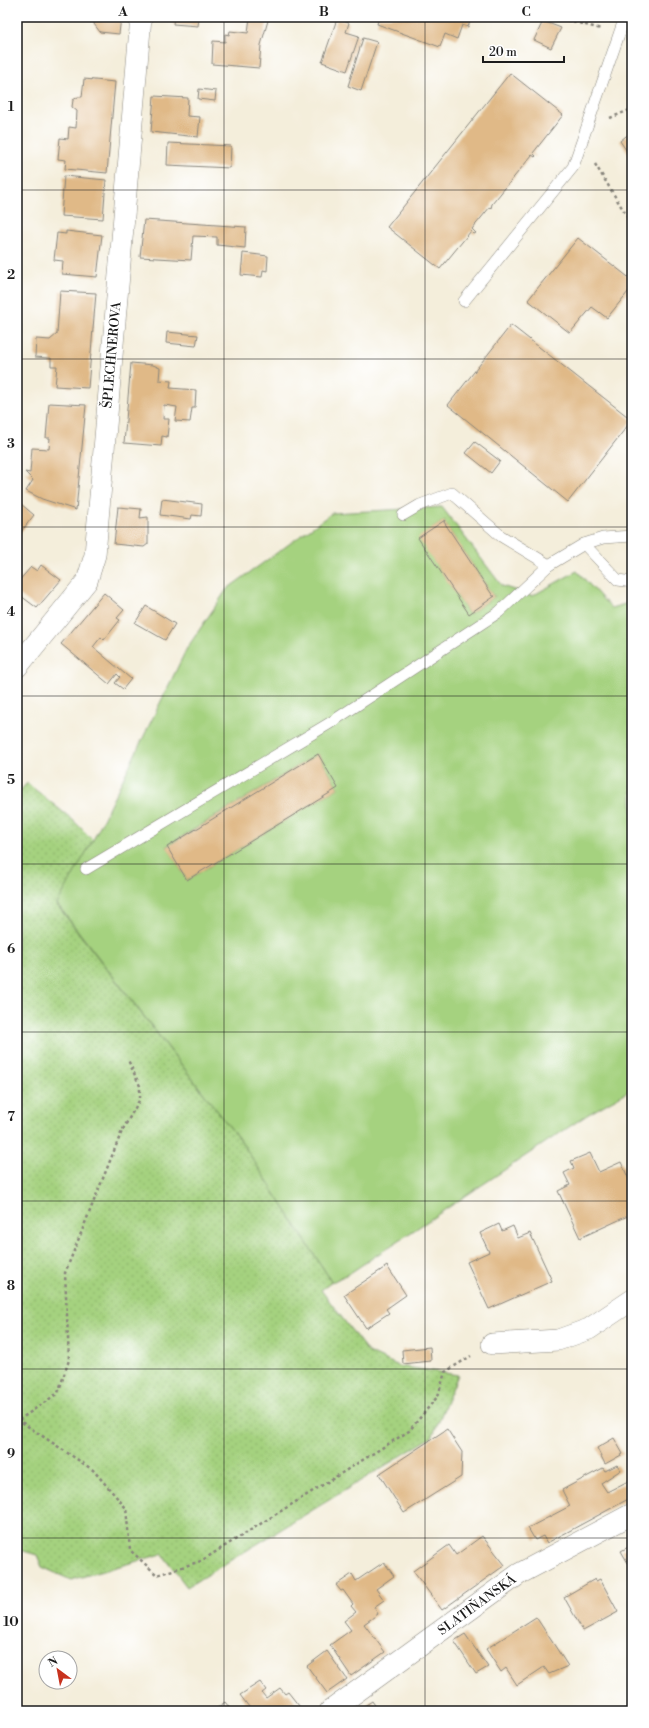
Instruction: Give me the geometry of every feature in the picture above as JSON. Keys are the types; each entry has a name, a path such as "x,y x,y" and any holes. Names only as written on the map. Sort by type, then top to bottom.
{"street":[{"name":"ŠPLECHNEROVA","path":"17,667 87,581 95,555 141,17"},
{"path":"492,1344 558,1340 589,1330 632,1300"},
{"name":"SLATIŇANSKÁ","path":"330,1711 519,1574 632,1514"}],"lane":[{"path":"464,302 573,167 625,17"},
{"path":"403,515 420,505 452,493 501,536 549,565"},
{"path":"86,869 356,706 499,612 549,565 584,544 603,538 632,536"},
{"path":"584,544 618,580 632,582"}],"path":[{"path":"556,17 619,34"},
{"path":"587,128 594,163 632,224"},
{"path":"128,1060 140,1086 140,1098 122,1131 65,1273 69,1360 58,1394 18,1419 93,1470 126,1508 130,1550 157,1575 201,1561 409,1431 438,1396 445,1372 492,1344"}],"green space":[{"path":"442,507 502,586 532,596 577,571 611,608 632,602 632,1089 587,1115 350,1273 332,1282 243,1144 57,904 93,840 187,648 227,589 332,513","holes":["445,520 444,522 493,596 495,596 469,614 419,538","318,754 338,788 187,880 167,846"]},
{"path":"27,783 73,820 93,840 57,905 243,1144 332,1282 321,1290 368,1352 399,1366 458,1375 432,1437 187,1587 162,1554 71,1580 42,1567 37,1555 17,1549 17,794"}],"building":[{"path":"95,17 121,17 119,34 100,32 94,24"},
{"path":"174,17 199,17 198,26 173,24"},
{"path":"250,17 269,17 261,45 259,68 212,64 213,41 225,42 225,34 229,35 230,31 248,33"},
{"path":"379,17 465,17 471,19 468,27 462,25 457,39 445,34 440,47 377,24"},
{"path":"337,19 349,23 346,32 359,36 347,71 322,62"},
{"path":"543,21 561,28 551,48 534,40"},
{"path":"363,38 377,42 361,91 348,86"},
{"path":"510,73 563,115 533,153 536,156 535,157 532,155 492,204 491,208 490,207 472,229 476,233 474,234 471,231 440,269 387,227"},
{"path":"84,79 115,82 107,173 65,169 66,160 58,159 60,138 68,139 69,127 76,128 77,111 72,107 73,100 78,97 82,97"},
{"path":"199,89 216,91 215,101 198,99"},
{"path":"154,96 188,98 187,116 200,117 198,137 151,132"},
{"path":"631,132 632,134 632,159 620,141"},
{"path":"168,143 231,146 230,168 167,165"},
{"path":"64,176 106,180 103,219 61,216"},
{"path":"144,220 246,227 245,248 217,245 217,237 193,236 191,260 140,257"},
{"path":"66,231 102,235 97,277 62,274 63,261 54,260 57,233 66,234"},
{"path":"578,238 632,280 632,287 607,318 592,307 570,333 528,300"},
{"path":"243,253 268,256 267,271 263,270 262,277 241,275"},
{"path":"60,291 96,293 88,388 55,386 57,366 51,366 51,358 35,357 36,339 50,340 57,334"},
{"path":"17,319 20,319 19,331 17,331"},
{"path":"511,325 632,420 568,502 448,405"},
{"path":"167,332 198,335 196,346 166,343"},
{"path":"131,363 153,365 160,368 159,380 171,381 170,388 196,390 195,408 192,408 190,422 175,421 177,407 164,405 163,419 169,419 167,437 162,436 161,446 124,443"},
{"path":"49,403 86,405 76,510 42,499 26,491 33,480 25,472 30,473 32,448 49,449 50,438 46,438"},
{"path":"475,442 500,461 491,473 466,453"},
{"path":"162,499 202,504 201,516 192,515 191,519 160,515"},
{"path":"21,504 34,515 17,537 17,508"},
{"path":"118,507 141,509 140,518 148,517 148,544 144,547 114,544"},
{"path":"445,520 444,522 493,596 495,596 469,614 418,538"},
{"path":"41,565 61,580 37,608 17,593 17,583 31,567 37,571"},
{"path":"104,593 124,610 117,618 120,620 104,640 101,637 93,647 131,679 123,689 115,683 120,677 117,674 109,684 61,644"},
{"path":"146,606 175,624 165,640 135,623"},
{"path":"318,754 338,788 187,880 167,847"},
{"path":"590,1153 599,1172 621,1162 632,1186 632,1214 580,1238 558,1191 570,1185 564,1173 574,1168 571,1161"},
{"path":"499,1224 502,1231 513,1226 518,1238 530,1233 552,1281 489,1309 467,1262 489,1252 480,1233"},
{"path":"387,1266 406,1295 386,1309 389,1313 366,1328 344,1295"},
{"path":"430,1347 431,1361 403,1364 402,1350"},
{"path":"447,1429 462,1452 461,1477 404,1513 379,1474"},
{"path":"614,1438 623,1454 605,1464 597,1448"},
{"path":"617,1465 621,1470 601,1483 607,1492 632,1479 632,1497 547,1543 543,1536 535,1540 528,1528 570,1506 562,1490 603,1468 605,1471"},
{"path":"482,1536 505,1565 442,1610 413,1571 449,1545 456,1555"},
{"path":"632,1545 632,1570 621,1551"},
{"path":"384,1562 394,1576 376,1589 384,1600 374,1607 378,1614 364,1624 385,1652 351,1676 330,1645 351,1630 344,1621 356,1612 351,1606 353,1604 343,1590 341,1591 336,1585 352,1574 356,1581"},
{"path":"595,1579 596,1581 600,1579 618,1612 583,1631 564,1597"},
{"path":"536,1617 568,1666 549,1674 544,1667 517,1685 506,1668 501,1672 486,1649"},
{"path":"465,1634 488,1667 476,1674 454,1641"},
{"path":"327,1651 347,1679 327,1693 307,1666"},
{"path":"260,1682 266,1690 262,1693 266,1698 280,1688 285,1694 288,1692 303,1711 252,1711 240,1695"},
{"path":"372,1701 379,1711 357,1711"},
{"path":"225,1702 232,1711 213,1711"}]}
